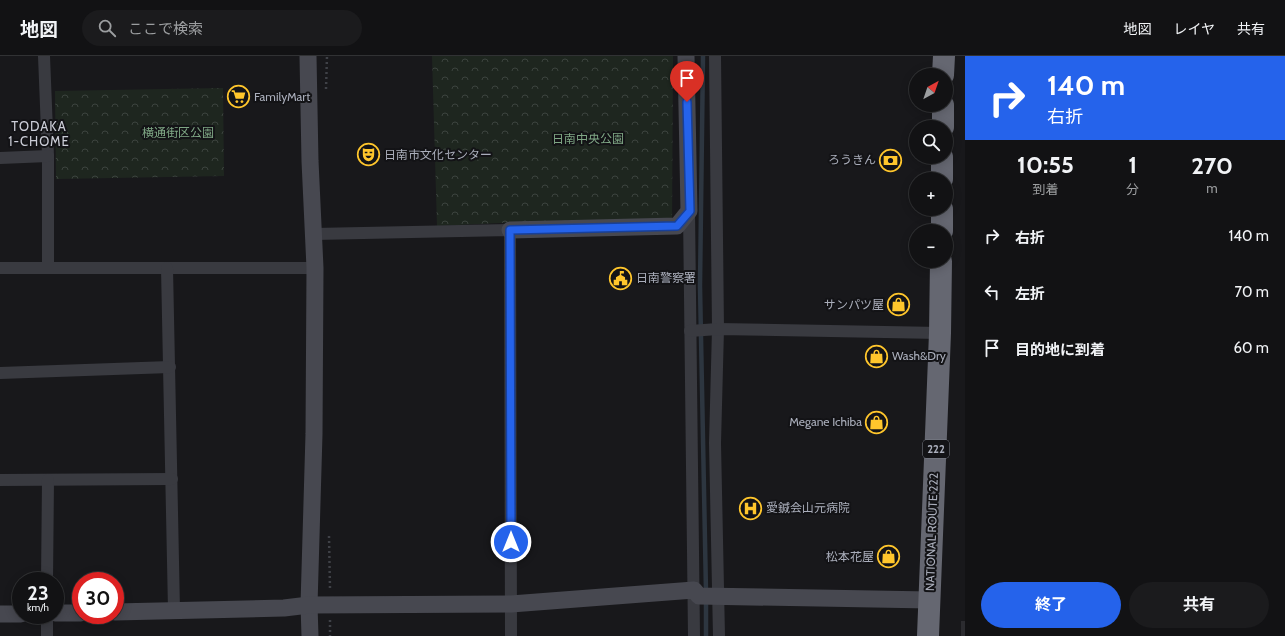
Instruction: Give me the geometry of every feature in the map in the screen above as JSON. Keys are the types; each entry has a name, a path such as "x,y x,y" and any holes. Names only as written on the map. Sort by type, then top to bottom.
{"highway":[{"path":"943,68 944,56"},
{"name":"NATIONAL ROUTE 222","path":"928,636 940,333 941,268"}],"street":[{"path":"44,56 48,156 48,267"},
{"path":"308,56 310,161 315,268 314,434 309,605 310,636"},
{"path":"686,56 693,331 707,594 719,636"},
{"path":"694,636 707,594 715,443 715,56"},
{"path":"0,158 48,156"},
{"path":"314,234 677,226 690,211"},
{"path":"510,230 511,636"},
{"path":"0,268 315,268"},
{"path":"167,268 174,610"},
{"path":"693,331 715,329 940,333"},
{"path":"0,373 170,367"},
{"path":"0,480 172,479"},
{"path":"47,572 48,480"},
{"path":"124,612 284,608 309,605 511,604 707,594 930,600"},
{"path":"0,614 12,614"},
{"path":"47,624 47,636"}],"green space":[{"name":"日南中央公園","path":"432,56 673,56 672,224 518,222 437,226"},
{"name":"横通街区公園","path":"223,88 224,176 56,179 55,91"}],"building":[{"path":"961,621 965,621 965,636 961,636"}],"waterway":[{"path":"703,56 700,286 706,592"},
{"path":"706,600 706,636"}],"place":[{"name":"FamilyMart","path":"238,97"},
{"name":"日南市文化センター","path":"369,155"},
{"name":"ろうきん","path":"891,160"},
{"name":"日南警察署","path":"620,278"},
{"name":"サンパツ屋","path":"899,305"},
{"name":"Wash&Dry","path":"877,356"},
{"name":"Megane Ichiba","path":"877,422"},
{"name":"愛鍼会山元病院","path":"751,508"},
{"name":"松本花屋","path":"889,557"}],"district":[{"name":"TODAKA 1-CHOME","path":"39,134"}],"route":[{"path":"511,542 510,230 677,226 690,211 687,102"}]}
